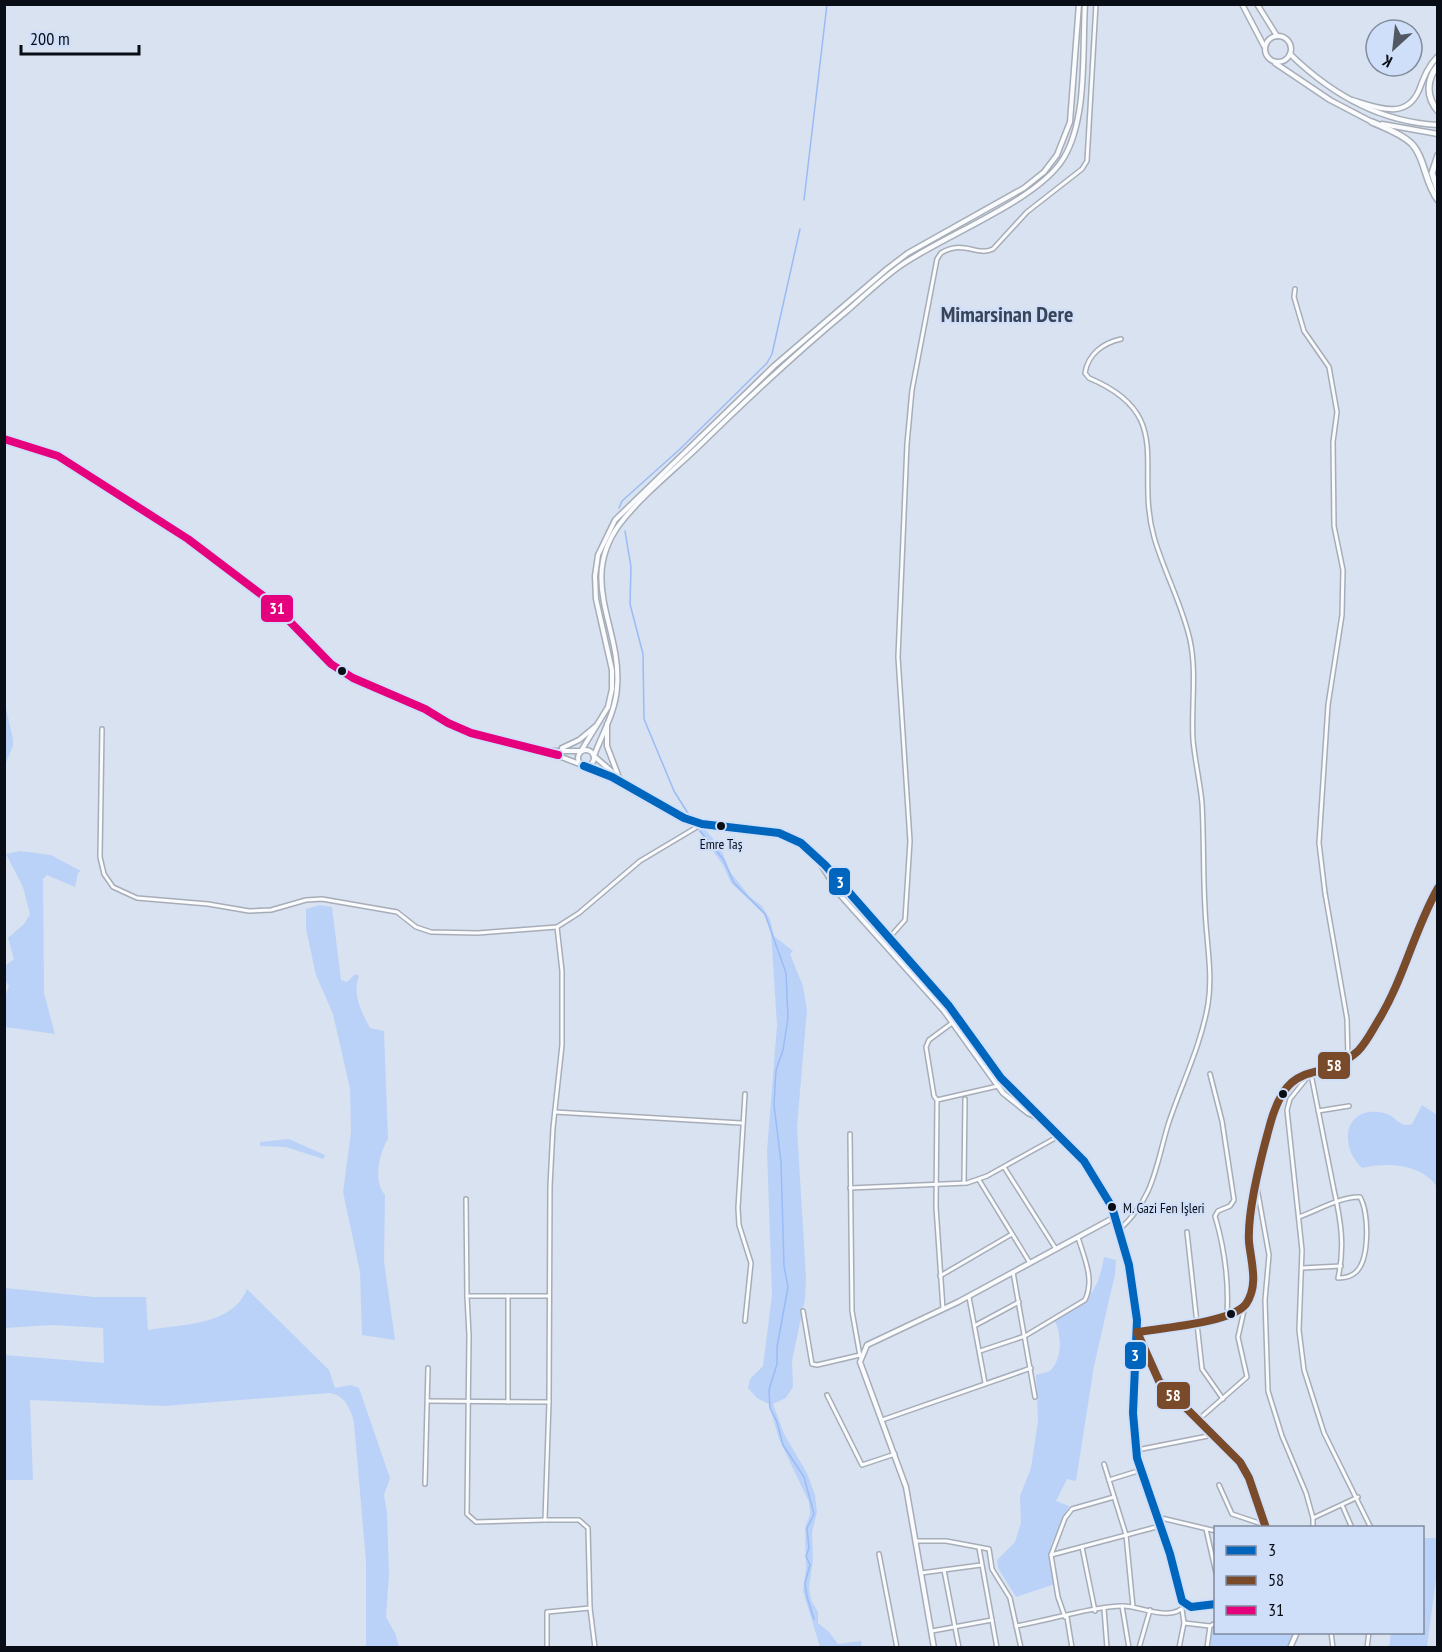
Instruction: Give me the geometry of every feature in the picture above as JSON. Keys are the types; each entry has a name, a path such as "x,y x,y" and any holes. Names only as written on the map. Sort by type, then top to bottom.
{"highway":[{"path":"1437,65 1428,87 1430,98 1437,111"},
{"path":"1372,122 1410,143 1416,150 1430,190 1437,200"},
{"path":"1437,155 1432,173 1437,191"}],"street":[{"path":"583,765 578,758 608,707 612,689 612,670 596,599 595,576 598,555 615,520 774,366 887,269 908,253 1024,188 1044,172 1057,155 1070,122 1079,4"},
{"path":"583,765 592,764 614,703 617,672 601,597 600,578 603,561 618,526 779,368 899,267 1030,191 1053,172 1068,148 1077,123 1085,4"},
{"path":"889,938 905,920 910,841 898,657 907,444 912,390 938,260 941,253 960,246 987,252 993,249 1027,212 1082,169 1087,161 1096,4"},
{"path":"1242,4 1264,46 1268,59 1330,100 1372,122 1437,134"},
{"path":"1257,4 1277,36 1289,42 1290,54 1287,59 1275,63"},
{"path":"1264,46 1269,39 1277,36"},
{"path":"1290,54 1319,81 1380,114 1437,125"},
{"path":"1347,98 1386,110 1402,108 1416,98 1430,65 1437,56"},
{"path":"1295,289 1294,297 1304,331 1329,367 1337,412 1333,442 1334,526 1343,570 1342,615 1328,705 1319,843 1325,893 1347,1019 1348,1058"},
{"path":"1119,1230 1135,1215 1148,1196 1178,1093 1203,1027 1210,984 1202,802 1193,735 1193,671 1190,641 1154,536 1148,507 1148,453 1143,425 1137,411 1127,399 1089,378 1085,373 1098,349 1109,342 1121,339"},
{"path":"4,439 58,456 188,539 270,601 331,664 353,678 426,709 448,723 471,733 546,750 612,777 684,818 702,824 760,829 786,835 801,843 820,863 841,896 952,1023 998,1086 1022,1109 1044,1120"},
{"path":"608,721 607,746 620,778"},
{"path":"561,749 579,740 599,724"},
{"path":"102,729 100,857 104,874 113,887 137,898 208,904 249,911 270,910 306,900 322,899 397,912 416,927 431,932 478,933 557,927 579,913 640,861 702,824"},
{"path":"546,750 589,750 635,791"},
{"path":"820,863 825,865 949,1006 1001,1078 1084,1161 1112,1207 1129,1265 1137,1332 1133,1413 1137,1450 1141,1470 1184,1607 1184,1623 1179,1647"},
{"path":"1198,1420 1248,1377 1238,1337 1245,1304 1252,1286 1249,1229 1265,1143 1279,1098 1291,1081 1348,1058 1358,1051 1370,1035 1398,985 1437,888"},
{"path":"545,1520 549,1402 548,1296 555,1112 562,1045 562,971 557,927"},
{"path":"943,1309 936,1186 938,1100 934,1096 926,1045 929,1040 952,1023"},
{"path":"1299,1217 1337,1203 1360,1197 1366,1224 1366,1245 1358,1270 1349,1277 1338,1278 1343,1235 1337,1203 1318,1111 1311,1073"},
{"path":"1311,1073 1290,1099 1287,1110 1299,1217 1302,1268 1299,1330 1304,1370 1324,1433 1371,1526"},
{"path":"1210,1074 1222,1121 1234,1200 1230,1206 1218,1211 1215,1216 1224,1246 1229,1281 1227,1316"},
{"path":"938,1100 998,1086"},
{"path":"745,1094 741,1123 738,1220 751,1263 745,1321"},
{"path":"964,1184 965,1099"},
{"path":"1318,1111 1349,1106"},
{"path":"555,1112 741,1123"},
{"path":"850,1134 852,1311 860,1362 906,1487 934,1647"},
{"path":"850,1188 964,1184 1004,1167 1061,1136"},
{"path":"1004,1167 1056,1249"},
{"path":"979,1179 1030,1263"},
{"path":"1256,1186 1269,1255 1265,1300 1268,1391 1271,1406 1296,1464 1314,1518 1313,1526"},
{"path":"466,1199 468,1517 480,1523 579,1520 588,1528 590,1608 595,1647"},
{"path":"803,1311 807,1349 812,1364 817,1365 860,1356 867,1345 969,1296 1115,1217"},
{"path":"1187,1232 1202,1368 1223,1399"},
{"path":"940,1276 1012,1234"},
{"path":"980,1351 1025,1336 1085,1300 1089,1290 1089,1276 1078,1237"},
{"path":"1302,1268 1341,1266"},
{"path":"1013,1272 1035,1397"},
{"path":"467,1296 548,1296"},
{"path":"507,1296 508,1402"},
{"path":"969,1296 985,1383"},
{"path":"975,1326 1019,1302"},
{"path":"1137,1332 1227,1316 1245,1304"},
{"path":"1137,1332 1159,1382 1240,1462 1249,1478 1266,1526"},
{"path":"425,1484 428,1368"},
{"path":"882,1420 1031,1368"},
{"path":"827,1395 862,1465 895,1454"},
{"path":"428,1401 549,1402"},
{"path":"1137,1450 1213,1435"},
{"path":"1104,1464 1125,1535 1133,1607"},
{"path":"1109,1480 1141,1470"},
{"path":"1219,1485 1232,1514 1266,1526"},
{"path":"1072,1647 1066,1617 1058,1597 1051,1555 1069,1511 1114,1497"},
{"path":"1314,1518 1358,1497"},
{"path":"1342,1505 1352,1526"},
{"path":"1157,1517 1214,1531"},
{"path":"1051,1555 1160,1526"},
{"path":"1206,1529 1214,1568"},
{"path":"916,1541 946,1542 989,1549 992,1569 1010,1598 1021,1647"},
{"path":"1082,1547 1095,1611"},
{"path":"978,1548 997,1647"},
{"path":"879,1554 897,1647"},
{"path":"921,1573 982,1564"},
{"path":"944,1570 958,1647"},
{"path":"1016,1626 1122,1606 1168,1614 1184,1607 1214,1604"},
{"path":"1122,1606 1130,1647"},
{"path":"547,1647 547,1612 590,1608"},
{"path":"1104,1609 1107,1647"},
{"path":"1139,1647 1150,1610"},
{"path":"931,1631 992,1620"},
{"path":"1184,1623 1210,1626 1214,1624"},
{"path":"1207,1647 1210,1626"}],"shaded area":[{"path":"5,704 13,746 5,765"},
{"path":"704,828 720,847 731,873 750,897 762,906 770,919 774,936 793,951 790,954 803,986 807,1010 797,1127 806,1278 805,1299 792,1361 793,1387 786,1398 773,1404 784,1434 807,1473 815,1495 817,1512 812,1533 813,1561 809,1587 811,1600 818,1612 818,1623 838,1644 861,1641 862,1647 820,1647 803,1591 806,1569 805,1528 810,1514 809,1502 779,1439 769,1404 757,1398 748,1388 750,1379 763,1366 772,1295 767,1151 777,1025 771,932 764,914 731,883 723,865 698,830"},
{"path":"20,851 51,855 81,871 78,873 75,887 47,875 43,879 44,993 55,1034 5,1027 5,997 9,986 5,980 5,966 14,959 8,938 24,924 30,914 23,887 6,854"},
{"path":"320,905 332,907 341,980 347,982 355,974 359,976 356,989 364,1015 370,1028 384,1031 388,1139 380,1159 378,1175 385,1195 384,1261 395,1340 362,1335 360,1272 343,1192 351,1132 350,1089 333,1014 316,975 306,929 306,909"},
{"path":"1422,1105 1437,1115 1437,1187 1422,1173 1413,1169 1393,1165 1362,1168 1351,1153 1348,1144 1350,1127 1356,1117 1367,1112 1380,1112 1408,1125 1412,1124"},
{"path":"289,1139 325,1155 323,1159 286,1147 260,1146 260,1142"},
{"path":"1104,1257 1116,1260 1115,1274 1094,1366 1076,1481 1067,1479 1056,1501 1069,1506 1051,1545 1055,1584 1016,1597 998,1568 997,1560 1015,1542 1021,1523 1020,1496 1031,1468 1038,1421 1036,1375 1050,1371 1057,1360 1060,1339 1054,1319 1089,1296 1098,1281"},
{"path":"5,1288 94,1297 146,1297 148,1330 218,1317 240,1301 247,1289 329,1370 335,1388 351,1385 359,1388 390,1478 384,1495 387,1512 389,1574 386,1617 396,1635 399,1647 366,1647 366,1561 354,1423 349,1408 343,1400 329,1393 164,1406 30,1400 33,1480 5,1480 5,1355 104,1363 103,1328 52,1325 5,1328"},
{"path":"1424,1538 1438,1538 1437,1571 1427,1647 1389,1647 1391,1634 1424,1634"},
{"path":"1213,1626 1214,1634 1294,1634 1287,1647 1210,1648"}],"waterway":[{"path":"804,200 827,4"},
{"path":"619,508 622,501 680,449 767,363 772,354 800,229"},
{"path":"625,531 631,567 630,604 643,654 644,719 674,791 689,815"},
{"path":"700,831 723,859 734,883 765,914 786,973 788,1018 783,1050 776,1070 774,1105 781,1162 784,1266 788,1287 777,1347 777,1364 769,1390 770,1408 777,1422 783,1445 804,1477 814,1514 807,1528 809,1548 806,1556 810,1565 805,1583 814,1619"}],"transit line":[{"name":"31","path":"4,439 58,456 188,539 270,601 331,664 353,678 425,709 471,733 558,755"},
{"name":"3","path":"584,766 612,777 684,818 702,824 779,833 801,843 825,865 949,1006 1001,1078 1084,1161 1112,1207 1129,1265 1137,1320 1133,1413 1137,1458 1170,1554 1182,1601 1191,1607 1214,1604"},
{"name":"58","path":"1265,1526 1249,1478 1240,1462 1159,1381 1137,1332 1212,1320 1226,1316 1246,1304 1253,1281 1249,1242 1250,1214 1267,1134 1279,1100 1297,1079 1344,1061 1364,1044 1387,1005 1438,888"}],"place":[{"name":"Emre Taş","path":"721,826"},
{"name":"M. Gazi Fen İşleri","path":"1112,1207"}],"district":[{"name":"Mimarsinan Dere","path":"1007,314"}]}
